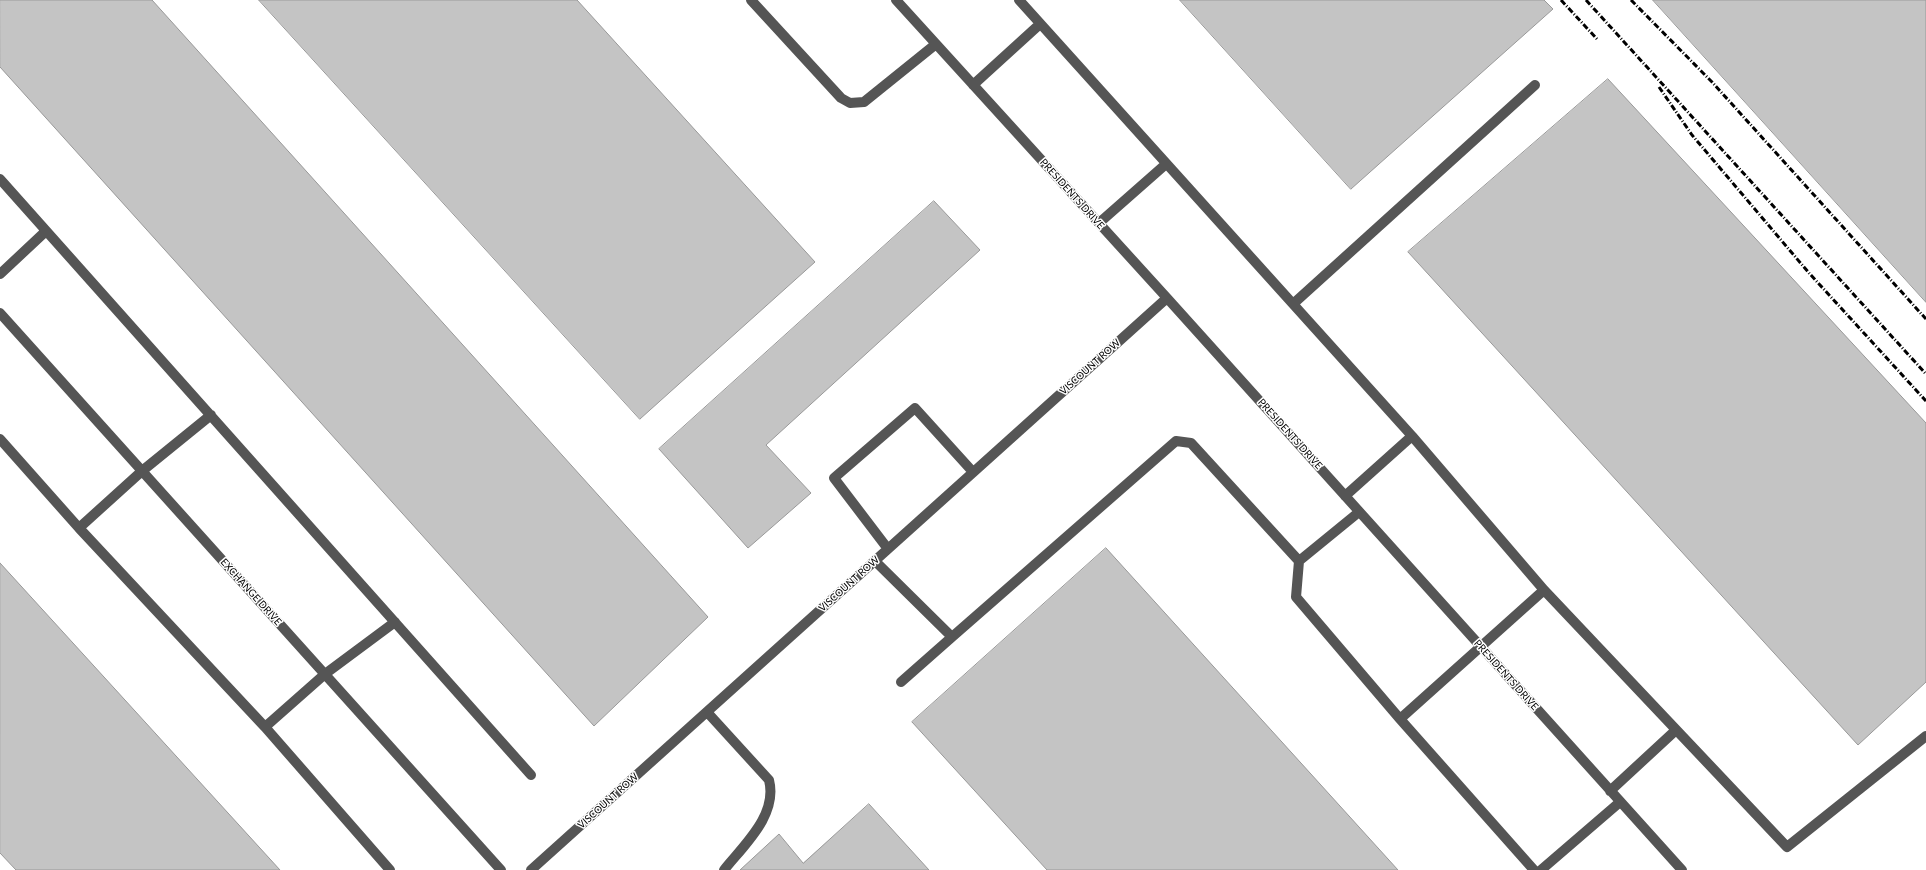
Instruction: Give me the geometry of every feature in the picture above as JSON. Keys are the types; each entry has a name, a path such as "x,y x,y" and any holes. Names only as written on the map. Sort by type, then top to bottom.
{"street":[{"path":"751,0 841,98 850,104 864,102 936,44"},
{"name":"PRESIDENTS DRIVE","path":"896,0 1167,298 1682,870"},
{"path":"1019,0 1412,436 1544,590 1786,847 1926,736"},
{"path":"973,85 1040,24"},
{"path":"1293,304 1535,85"},
{"path":"1099,223 1166,164"},
{"path":"0,179 531,774"},
{"path":"0,274 46,231"},
{"name":"VISCOUNT ROW","path":"531,870 1167,298"},
{"name":"EXCHANGE DRIVE","path":"0,313 501,870"},
{"path":"888,549 834,478 915,408 973,472"},
{"path":"79,528 142,471 211,416"},
{"path":"1345,496 1412,436"},
{"path":"0,440 79,528 265,727 390,870"},
{"path":"901,682 1176,441 1190,443 1299,561"},
{"path":"1359,512 1299,561 1296,597 1400,719 1534,870"},
{"path":"875,561 952,637"},
{"path":"1400,719 1544,590"},
{"path":"265,727 325,674 395,622"},
{"path":"707,712 768,780 771,790 763,822 724,870"},
{"path":"1610,791 1676,730"},
{"path":"1541,870 1620,802"}],"building":[{"path":"0,0 152,0 708,617 594,726 0,67"},
{"path":"259,0 577,0 815,262 640,419"},
{"path":"1180,0 1544,0 1553,9 1351,189"},
{"path":"1653,0 1926,0 1926,302"},
{"path":"1608,79 1926,423 1926,682 1858,745 1408,252"},
{"path":"934,201 980,250 766,445 811,493 748,548 659,449"},
{"path":"1106,548 1398,870 1047,870 912,722"},
{"path":"0,563 280,870 16,870 0,853"},
{"path":"869,804 929,870 740,870 779,834 803,863"}],"railway":[{"path":"1561,0 1597,39"},
{"path":"1586,0 1926,374"},
{"path":"1631,0 1712,82 1926,319"},
{"path":"1659,87 1692,135 1809,273 1926,401"}]}
